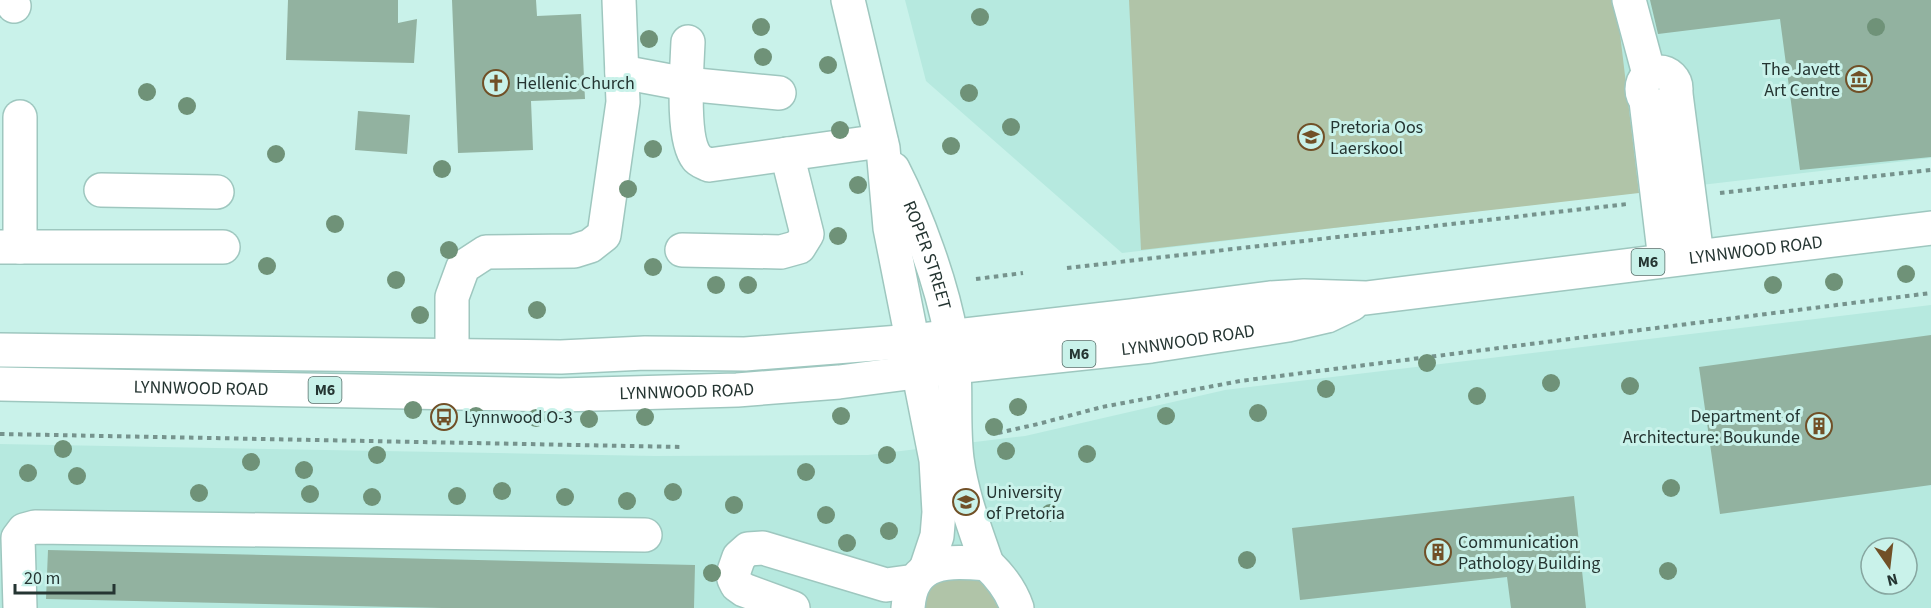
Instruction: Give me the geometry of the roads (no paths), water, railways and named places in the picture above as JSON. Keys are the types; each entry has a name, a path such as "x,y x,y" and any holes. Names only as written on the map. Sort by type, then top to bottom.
{"main road":[{"path":"452,355 452,297 463,267 486,252 574,250 590,246 604,235 623,102 619,0"},
{"name":"ROPER STREET","path":"848,0 882,144 890,228 932,436 939,491 937,536 913,593"},
{"path":"1629,0 1690,197 1697,256"},
{"path":"688,42 686,84 690,144 698,159 709,165 882,144"},
{"path":"622,72 686,84 779,93"},
{"path":"1657,90 1657,201 1665,260"},
{"path":"20,117 10,247 223,247"},
{"name":"ROPER STREET","path":"882,144 907,196 938,285 952,352 957,458 967,508 987,564"},
{"path":"682,250 781,252 799,247 807,234 787,154"},
{"path":"101,190 217,192"},
{"name":"LYNNWOOD ROAD","path":"0,350 561,357 645,353 915,356 952,352 1151,346 1288,325 1327,316 1366,298 1931,228"},
{"name":"LYNNWOOD ROAD","path":"0,384 560,395 737,390 839,382 915,356"},
{"path":"20,608 18,538 24,530 35,527 645,535"},
{"path":"793,608 744,590 737,585 733,574 739,556 748,549 763,548 913,593 944,562 987,564 1006,585 1017,608"}],"place":[{"name":"The Javett Art Centre","path":"1859,79"},
{"name":"Hellenic Church","path":"496,83"},
{"name":"Pretoria Oos Laerskool","path":"1311,137"},
{"name":"Lynnwood O-3","path":"444,417"},
{"name":"Department of Architecture: Boukunde","path":"1819,426"},
{"name":"University of Pretoria","path":"966,502"},
{"name":"Communication Pathology Building","path":"1438,552"}]}
